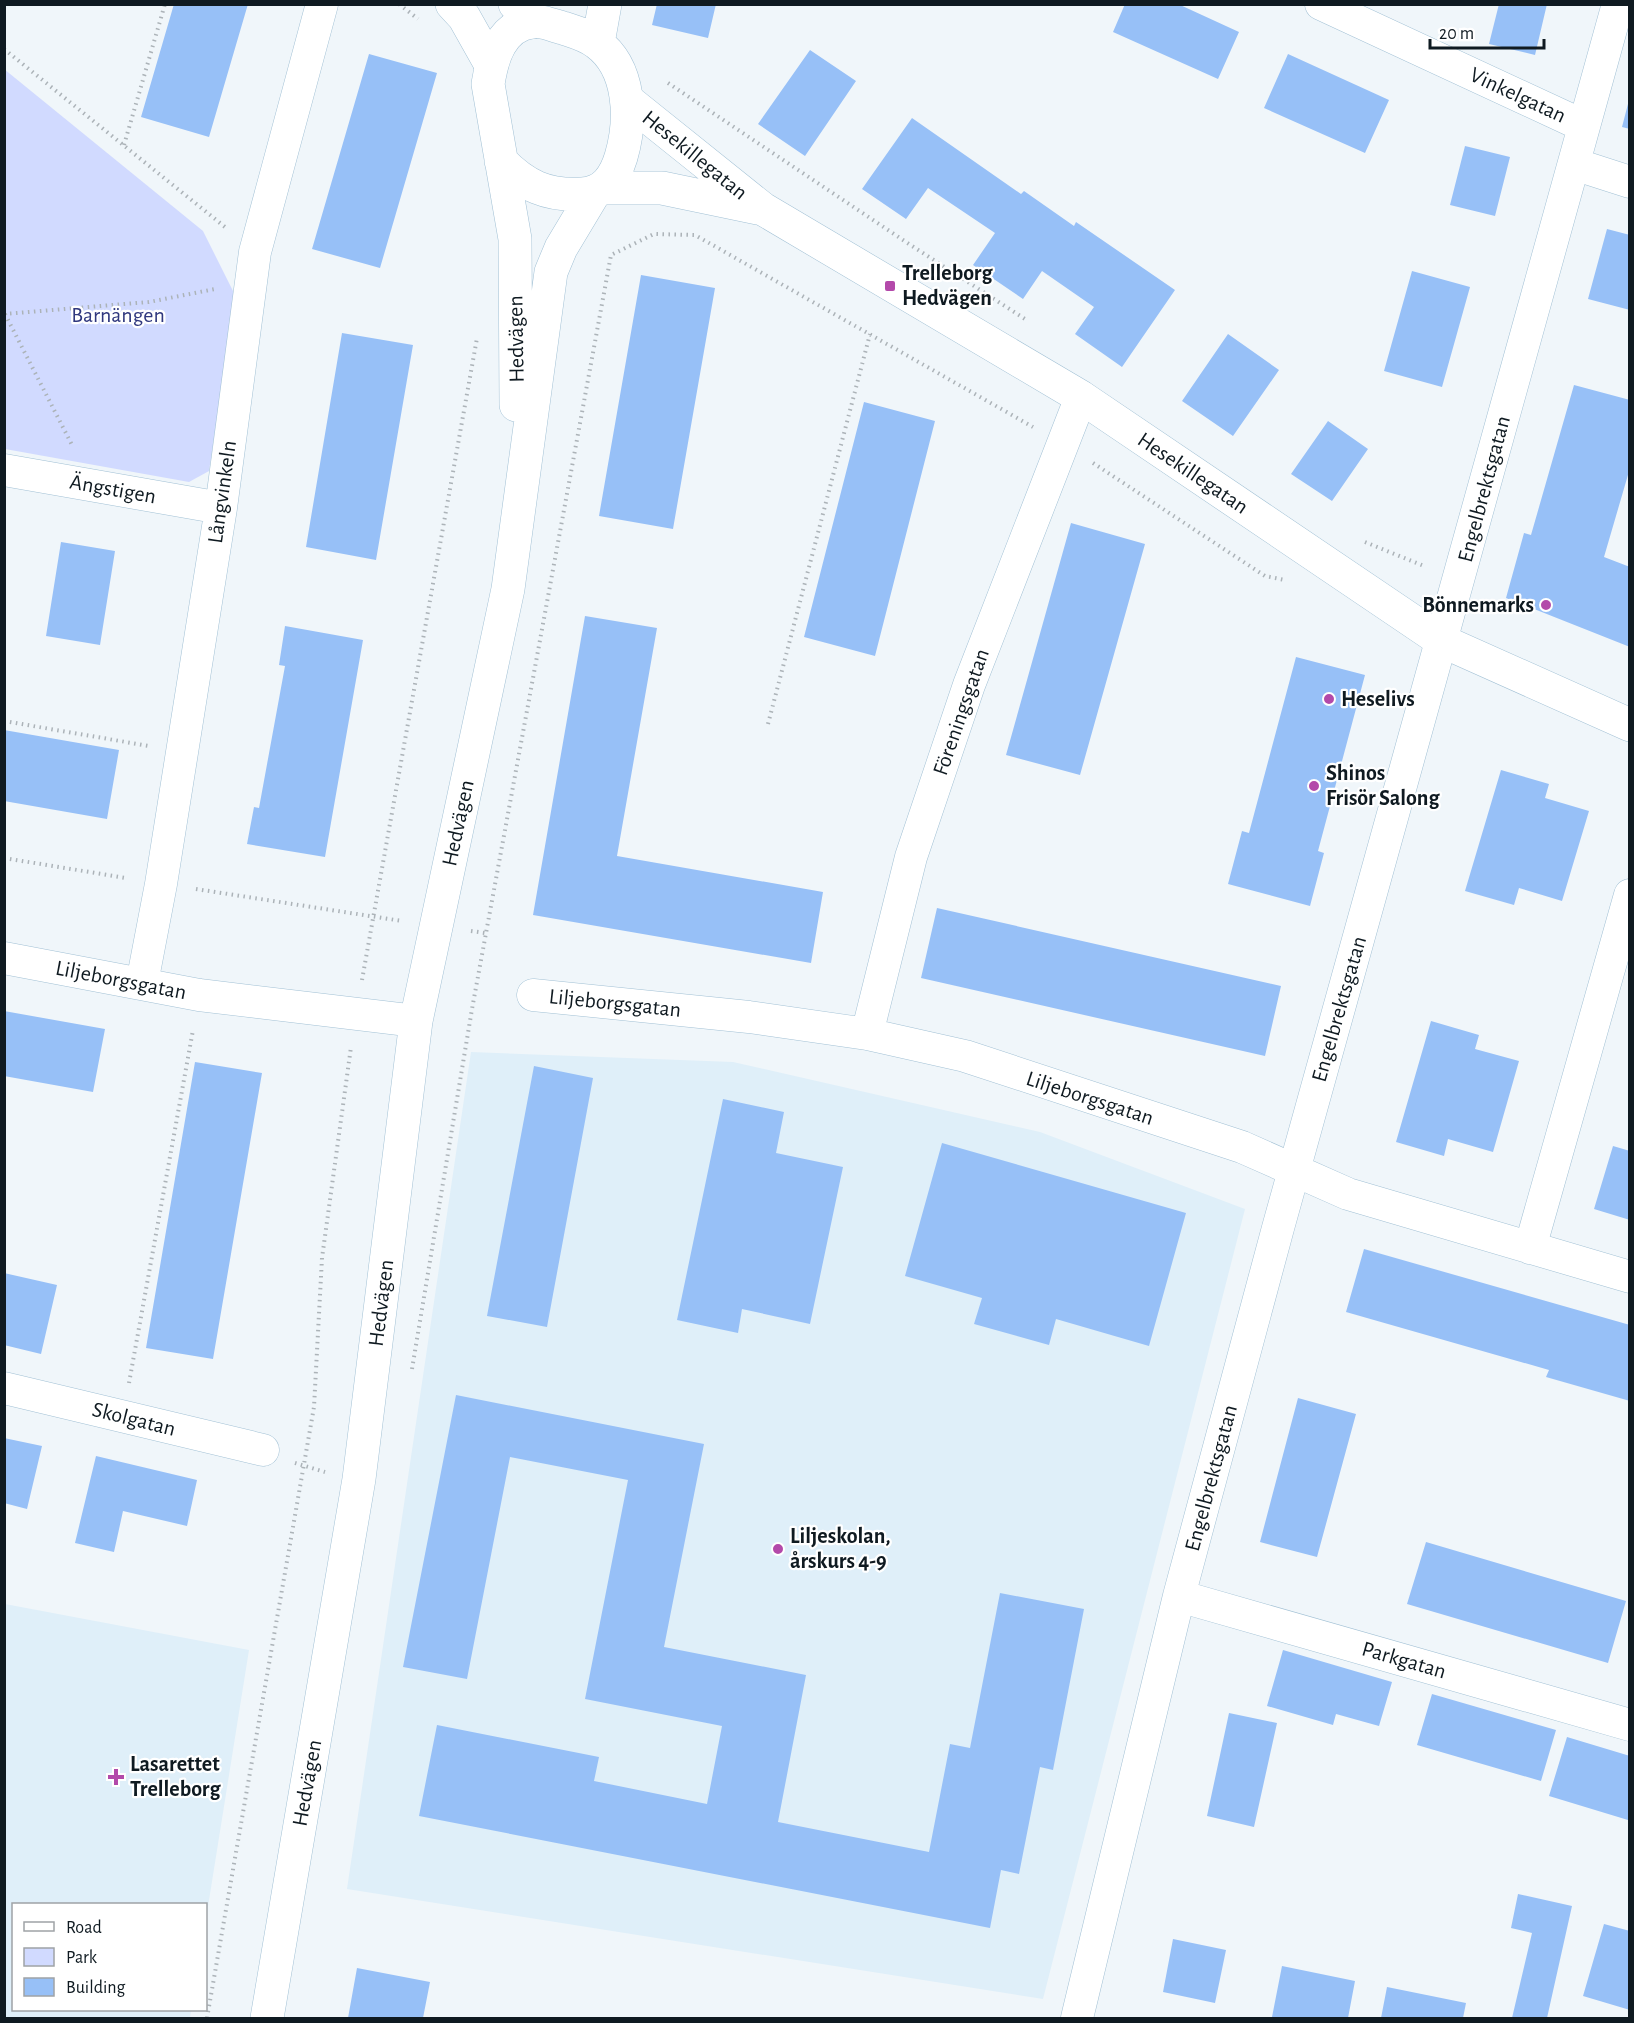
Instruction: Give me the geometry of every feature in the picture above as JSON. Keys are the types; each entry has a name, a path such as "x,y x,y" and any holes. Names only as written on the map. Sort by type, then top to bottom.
{"main road":[{"path":"452,4 464,17 491,65"},
{"path":"598,43 605,4"},
{"name":"Hedvägen","path":"267,2019 359,1479 416,1021 508,589 551,272 561,248 599,190 619,165 625,146 627,100 623,82 613,61 598,43 536,14 499,44 491,65 488,84 515,239 517,417 508,589"},
{"name":"Hesekillegatan","path":"627,100 763,209 1081,397 1442,641 1629,725"},
{"path":"501,161 518,179 546,193 599,190"},
{"name":"Hesekillegatan","path":"599,190 662,188 763,209"}],"street":[{"name":"Långvinkeln","path":"142,983 161,884 182,752 220,508 254,265 322,4"},
{"name":"Vinkelgatan","path":"1321,4 1584,126"},
{"name":"Engelbrektsgatan","path":"1077,2019 1179,1596 1294,1170 1618,4"},
{"path":"1574,164 1629,182"},
{"name":"Föreningsgatan","path":"867,1034 911,856 969,685 1081,397"},
{"name":"Ängstigen","path":"4,470 220,508"},
{"path":"1530,1248 1629,895"},
{"name":"Liljeborgsgatan","path":"4,958 199,995 416,1021"},
{"name":"Liljeborgsgatan","path":"533,995 749,1017 867,1034 965,1056 1242,1148 1348,1194 1629,1277"},
{"name":"Skolgatan","path":"4,1388 263,1450"},
{"name":"Parkgatan","path":"1179,1596 1629,1725"}],"path":[{"path":"124,146 165,4"},
{"path":"4,49 124,146 254,265 195,295 149,302 5,314 93,486"},
{"path":"662,79 1027,320"},
{"path":"412,1372 486,933 611,255 654,234 695,235 1063,444 1264,576 1288,581"},
{"path":"768,724 870,334"},
{"path":"1359,539 1401,558 1459,577"},
{"path":"4,721 182,752"},
{"path":"4,858 486,933"},
{"path":"124,1416 199,995"}],"shaded area":[{"name":"Liljeskolan, årskurs 4-9","path":"471,1052 733,1062 1040,1132 1245,1209 1043,1999 347,1889"},
{"name":"Lasarettet Trelleborg","path":"5,1604 249,1650 207,1913 207,1903 12,1903 12,2011 191,2011 190,2018 5,2018"}],"green space":[{"name":"Barnängen","path":"4,69 203,231 236,297 209,471 189,482 5,449"}],"building":[{"path":"174,4 248,4 209,137 141,117"},
{"path":"657,4 716,4 708,38 652,25"},
{"path":"1125,4 1178,4 1239,32 1218,79 1113,32"},
{"path":"1499,4 1547,4 1535,55 1489,44"},
{"path":"810,50 856,81 805,156 758,124"},
{"path":"369,54 437,73 380,268 312,249"},
{"path":"1288,54 1389,100 1365,153 1264,108"},
{"path":"1630,100 1630,129 1622,127"},
{"path":"912,118 1021,194 1024,191 1074,226 1076,222 1175,290 1122,367 1075,334 1094,307 1042,271 1023,299 973,265 995,233 928,188 906,219 862,189"},
{"path":"1465,146 1510,157 1495,216 1450,205"},
{"path":"1607,229 1630,235 1630,310 1588,299"},
{"path":"1412,271 1470,287 1442,387 1384,371"},
{"path":"641,275 715,288 673,529 599,516"},
{"path":"342,333 413,345 376,560 306,547"},
{"path":"1228,334 1279,370 1233,436 1182,401"},
{"path":"1574,385 1630,400 1630,468 1604,557 1630,567 1630,647 1506,598 1524,533 1531,535"},
{"path":"864,402 935,421 875,656 804,637"},
{"path":"1328,421 1368,449 1332,501 1291,474"},
{"path":"1071,523 1145,544 1080,775 1006,755"},
{"path":"61,542 115,551 100,645 46,636"},
{"path":"585,616 657,628 617,856 823,892 811,963 533,915"},
{"path":"285,626 363,640 325,857 247,844 254,807 259,808 285,666 279,665"},
{"path":"1296,657 1365,675 1318,851 1324,853 1310,906 1228,884 1242,831 1249,833"},
{"path":"4,730 119,750 107,819 4,801"},
{"path":"1501,770 1549,784 1545,798 1589,811 1562,901 1519,888 1514,905 1465,891"},
{"path":"937,908 1281,986 1265,1056 921,978"},
{"path":"4,1011 105,1029 93,1092 4,1076"},
{"path":"1431,1021 1479,1035 1475,1049 1519,1061 1493,1152 1448,1139 1444,1156 1396,1142"},
{"path":"195,1062 262,1073 213,1359 146,1348"},
{"path":"534,1066 593,1078 547,1327 487,1316"},
{"path":"723,1099 784,1112 776,1153 843,1167 810,1324 742,1309 738,1333 677,1320"},
{"path":"942,1143 1186,1213 1149,1346 1056,1319 1049,1345 974,1324 982,1298 905,1276"},
{"path":"1613,1146 1630,1151 1630,1220 1594,1209"},
{"path":"1364,1249 1630,1325 1630,1401 1546,1377 1549,1370 1346,1312"},
{"path":"4,1273 57,1285 41,1354 4,1345"},
{"path":"456,1395 704,1444 664,1647 806,1675 778,1822 929,1852 950,1744 970,1748 1000,1593 1084,1609 1053,1770 1040,1767 1019,1874 1001,1870 990,1928 419,1816 437,1725 599,1757 594,1781 707,1804 722,1726 585,1699 628,1480 510,1457 467,1679 403,1667"},
{"path":"1298,1398 1356,1414 1317,1557 1260,1542"},
{"path":"4,1438 42,1446 27,1509 4,1503"},
{"path":"96,1456 197,1480 187,1526 123,1511 114,1552 75,1543"},
{"path":"1426,1542 1626,1601 1608,1663 1407,1604"},
{"path":"1283,1650 1392,1682 1379,1726 1336,1714 1333,1725 1267,1706"},
{"path":"1432,1694 1556,1730 1541,1781 1417,1745"},
{"path":"1229,1713 1277,1723 1254,1827 1207,1816"},
{"path":"1567,1737 1630,1756 1628,1820 1549,1796"},
{"path":"1518,1894 1572,1906 1547,2018 1512,2018 1532,1933 1511,1928"},
{"path":"1604,1924 1630,1931 1630,2010 1583,1996"},
{"path":"1173,1939 1226,1950 1215,2003 1163,1992"},
{"path":"1282,1966 1355,1981 1348,2018 1272,2017"},
{"path":"357,1968 430,1982 423,2018 348,2018"},
{"path":"1387,1987 1466,2003 1463,2018 1381,2018"}],"place":[{"name":"Trelleborg Hedvägen","path":"890,286"},
{"name":"Bönnemarks","path":"1546,605"},
{"name":"Heselivs","path":"1329,699"},
{"name":"Shinos Frisör Salong","path":"1314,786"},
{"name":"Liljeskolan, årskurs 4-9","path":"778,1549"},
{"name":"Lasarettet Trelleborg","path":"116,1777"}]}
